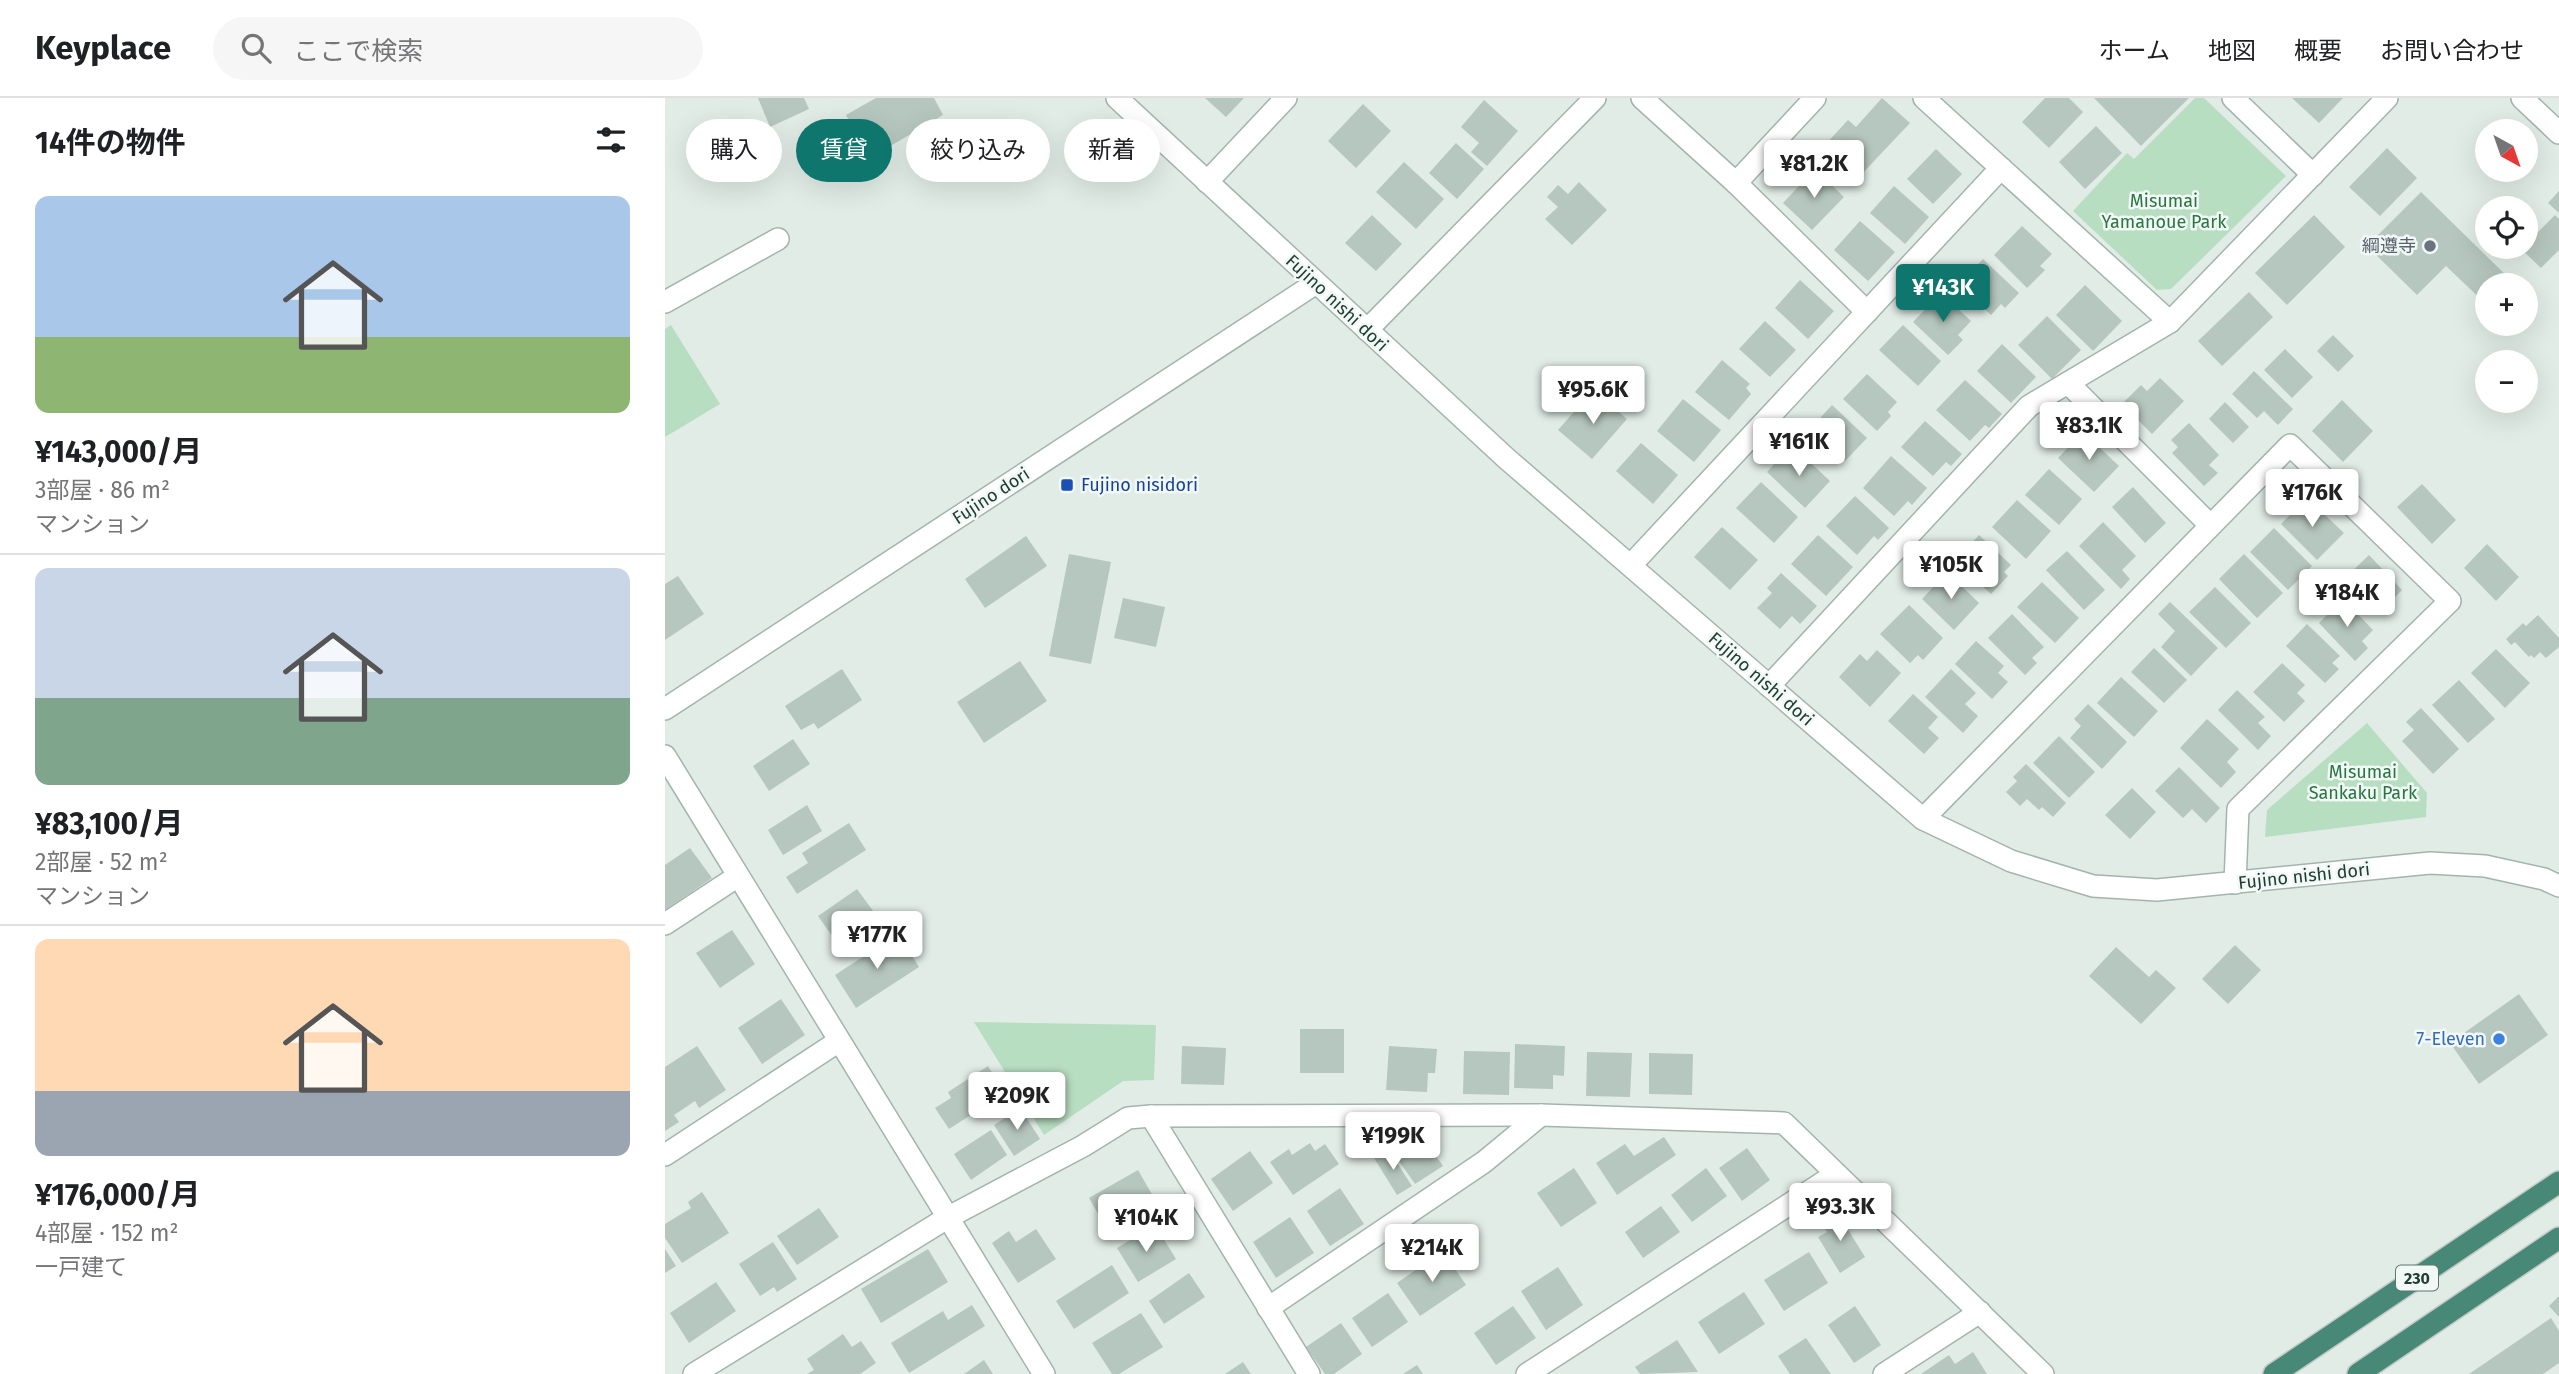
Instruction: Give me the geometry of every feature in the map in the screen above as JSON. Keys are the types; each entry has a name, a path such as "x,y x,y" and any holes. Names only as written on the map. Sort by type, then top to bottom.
{"highway":[{"name":"230","path":"2274,1374 2559,1182"},
{"name":"230","path":"2358,1374 2559,1238"}],"street":[{"name":"Fujino nishi dori","path":"1117,98 1507,459 1923,819 2011,861 2093,887 2157,891 2430,863 2485,866 2544,878 2559,886"},
{"path":"1207,182 1286,98"},
{"path":"1367,330 1595,98"},
{"path":"1643,98 1736,183 1867,312"},
{"path":"1924,98 2170,322"},
{"path":"2233,98 2313,175"},
{"path":"1769,687 2029,406 2170,322 2388,98"},
{"path":"2522,98 2559,133"},
{"path":"1736,183 1810,100"},
{"path":"1631,565 2001,168"},
{"path":"665,302 778,239"},
{"name":"Fujino dori","path":"665,709 1316,283"},
{"path":"2068,383 2210,525"},
{"path":"1923,819 2290,445 2450,601 2238,808 2235,883"},
{"path":"665,756 1044,1374"},
{"path":"665,924 739,876"},
{"path":"665,1155 839,1041"},
{"path":"694,1374 947,1218 1083,1146 1128,1118 1541,1115 1784,1123 2043,1374"},
{"path":"1268,1308 1484,1162 1541,1115"},
{"path":"1151,1116 1309,1374"},
{"path":"1527,1374 1836,1174"},
{"path":"1884,1374 1980,1312"}],"green space":[{"name":"Misumai Yamanoue Park","path":"2195,98 2204,98 2286,176 2171,289 2157,290 2073,211 2127,153 2134,159"},
{"path":"671,325 720,404 665,437 665,329"},
{"name":"Misumai Sankaku Park","path":"2367,723 2427,793 2426,817 2265,837 2267,810"},
{"path":"974,1022 1156,1025 1154,1080 1123,1081 1044,1135"}],"building":[{"path":"758,98 804,98 809,109 782,121 782,119 767,119"},
{"path":"876,98 934,98 943,115 936,119 906,119 906,137 892,145 892,119 848,119 846,115"},
{"path":"1205,98 1244,98 1226,117"},
{"path":"1882,98 1910,123 1859,177 1825,145 1848,120 1856,127"},
{"path":"2045,98 2069,98 2083,112 2049,148 2022,122"},
{"path":"2094,98 2189,98 2141,146"},
{"path":"2292,98 2343,98 2319,123"},
{"path":"1484,100 1518,131 1487,166 1471,152 1479,143 1461,127"},
{"path":"1363,104 1391,131 1356,168 1328,141"},
{"path":"2096,126 2122,153 2085,189 2059,162"},
{"path":"1456,143 1484,169 1457,199 1429,173"},
{"path":"2387,148 2417,178 2380,216 2349,187"},
{"path":"1936,149 1962,174 1933,204 1907,179"},
{"path":"1404,162 1444,199 1416,229 1376,192"},
{"path":"1815,169 1844,197 1812,230 1783,203"},
{"path":"1579,182 1607,210 1572,245 1545,219 1558,207 1547,197 1558,185 1568,194"},
{"path":"1894,186 1929,217 1905,244 1870,213"},
{"path":"2559,191 2559,213 2548,203"},
{"path":"2421,192 2475,245 2475,259 2489,259 2504,273 2475,273 2475,294 2446,266 2417,295 2367,246"},
{"path":"1372,215 1402,244 1376,271 1345,243"},
{"path":"2314,215 2345,247 2287,305 2255,273"},
{"path":"2555,215 2559,219 2559,250 2541,268 2532,259 2538,259 2538,232"},
{"path":"1860,221 1895,252 1868,281 1834,250"},
{"path":"2022,226 2052,254 2040,266 2045,270 2027,288 1994,255"},
{"path":"1983,259 2019,293 2005,308 2001,304 1991,315 1959,284"},
{"path":"1800,280 1834,311 1808,339 1775,308"},
{"path":"2085,285 2122,321 2093,351 2056,315"},
{"path":"2249,292 2273,317 2222,366 2198,341"},
{"path":"1941,293 1971,321 1958,335 1963,340 1948,355 1913,322"},
{"path":"2047,316 2081,350 2052,379 2018,345"},
{"path":"1765,321 1796,350 1770,377 1739,349"},
{"path":"1903,325 1941,361 1918,386 1879,350"},
{"path":"2333,335 2354,356 2338,372 2317,351"},
{"path":"2002,344 2036,377 2011,403 1977,371"},
{"path":"2285,349 2313,377 2292,398 2264,370"},
{"path":"1722,360 1750,384 1746,388 1751,394 1729,420 1695,392"},
{"path":"2254,371 2293,409 2278,425 2264,411 2257,418 2232,394"},
{"path":"1867,374 1897,402 1888,412 1891,416 1877,431 1843,399"},
{"path":"2160,378 2184,401 2152,434 2122,404 2141,385 2147,391"},
{"path":"1965,380 2002,414 1989,428 1985,425 1970,441 1936,410"},
{"path":"1598,394 1627,419 1592,459 1558,430 1581,404 1586,408"},
{"path":"1683,399 1721,430 1694,462 1657,431"},
{"path":"2342,400 2373,431 2343,462 2312,431"},
{"path":"2225,402 2249,427 2233,443 2209,419"},
{"path":"1832,405 1867,438 1845,461 1811,428"},
{"path":"1925,421 1962,454 1951,466 1946,462 1933,476 1901,447"},
{"path":"2189,423 2219,455 2209,465 2218,473 2204,486 2172,453 2178,447 2171,440"},
{"path":"2083,432 2119,466 2094,492 2058,458"},
{"path":"1641,443 1678,475 1653,504 1616,471"},
{"path":"1798,451 1830,481 1805,508 1767,472 1782,455 1788,461"},
{"path":"1891,456 1927,488 1912,505 1908,501 1894,516 1863,488"},
{"path":"2049,469 2082,499 2059,525 2025,495"},
{"path":"1761,482 1798,517 1774,543 1736,508"},
{"path":"2422,484 2456,520 2432,544 2397,507"},
{"path":"2133,487 2166,523 2145,543 2112,507"},
{"path":"1855,496 1889,528 1878,540 1874,536 1857,555 1826,526"},
{"path":"2307,498 2344,533 2317,560 2281,524"},
{"path":"2017,500 2051,531 2026,559 1992,527"},
{"path":"2103,522 2136,556 2122,570 2130,579 2121,589 2079,546"},
{"path":"1722,527 1758,560 1730,590 1694,557"},
{"path":"2274,528 2312,566 2288,590 2250,552"},
{"path":"1818,535 1853,567 1826,596 1791,564"},
{"path":"1979,535 2011,565 2004,572 2008,576 1991,594 1955,561"},
{"path":"1026,536 1047,566 985,608 965,579"},
{"path":"2487,544 2519,577 2496,601 2464,568"},
{"path":"2067,551 2105,590 2084,610 2046,570"},
{"path":"1069,554 1111,562 1091,664 1049,656"},
{"path":"2244,554 2283,593 2257,618 2219,579"},
{"path":"2369,555 2402,590 2378,614 2344,579"},
{"path":"1947,572 1979,603 1954,630 1922,599"},
{"path":"1781,573 1817,606 1800,624 1792,616 1780,629 1757,608 1772,593 1767,588"},
{"path":"678,576 704,614 665,640 665,584"},
{"path":"2042,582 2079,618 2055,643 2017,607"},
{"path":"2215,587 2251,623 2226,648 2189,612"},
{"path":"1123,598 1165,607 1156,647 1114,638"},
{"path":"2343,599 2373,630 2362,641 2368,648 2355,661 2319,623"},
{"path":"2170,602 2218,648 2191,676 2161,647 2175,631 2158,614"},
{"path":"1909,605 1943,638 1923,660 1918,655 1910,663 1880,634"},
{"path":"2012,614 2044,647 2032,658 2037,663 2025,675 1988,638"},
{"path":"2538,615 2559,638 2559,647 2546,658 2540,652 2534,658 2531,655 2529,657 2515,642 2511,645 2506,639 2523,623 2526,626"},
{"path":"2307,624 2340,656 2332,663 2339,669 2325,683 2286,646"},
{"path":"1976,641 2004,666 1998,673 2008,682 1992,699 1955,664"},
{"path":"2154,648 2187,680 2164,703 2131,672"},
{"path":"2496,649 2530,683 2505,708 2471,673"},
{"path":"1877,650 1901,673 1870,707 1839,677 1860,654 1867,661"},
{"path":"1020,661 1047,701 984,743 957,702"},
{"path":"2282,663 2305,685 2297,693 2305,701 2284,722 2253,692"},
{"path":"842,669 862,700 818,729 814,723 801,730 785,706"},
{"path":"1951,669 1976,693 1965,704 1978,716 1963,733 1925,697"},
{"path":"2121,677 2158,711 2134,737 2097,703"},
{"path":"2459,680 2495,719 2468,743 2432,705"},
{"path":"2237,690 2265,717 2258,723 2271,736 2258,750 2218,710"},
{"path":"1913,694 1938,717 1928,728 1939,738 1924,754 1888,721"},
{"path":"2088,704 2127,742 2102,769 2070,738 2081,726 2074,719"},
{"path":"2421,708 2459,749 2433,774 2402,741 2414,730 2406,722"},
{"path":"2207,719 2239,749 2227,762 2236,772 2221,788 2180,748"},
{"path":"2059,736 2095,772 2069,798 2033,763"},
{"path":"793,739 810,764 769,791 753,766"},
{"path":"2026,764 2066,803 2053,817 2042,807 2039,810 2027,799 2020,806 2006,792 2017,781 2013,777"},
{"path":"2179,767 2220,808 2206,823 2192,809 2183,818 2155,791"},
{"path":"2132,788 2156,812 2130,839 2105,815"},
{"path":"807,805 822,831 783,855 768,830"},
{"path":"849,823 866,850 797,894 786,877 808,863 802,853"},
{"path":"690,848 712,878 665,910 665,865"},
{"path":"857,889 879,919 840,947 818,916"},
{"path":"732,930 755,964 720,988 696,953"},
{"path":"898,934 919,967 856,1008 835,975"},
{"path":"2235,945 2261,970 2228,1004 2202,979"},
{"path":"2116,947 2149,977 2156,970 2176,988 2141,1024 2089,976"},
{"name":"7-Eleven","path":"2519,994 2548,1035 2479,1084 2450,1043"},
{"path":"781,999 805,1035 762,1064 738,1028"},
{"path":"1300,1029 1344,1029 1344,1073 1300,1073"},
{"path":"1515,1044 1565,1046 1564,1076 1553,1075 1553,1089 1514,1088"},
{"path":"697,1046 726,1090 699,1108 695,1101 674,1115 679,1122 665,1131 665,1067"},
{"path":"1182,1046 1226,1048 1224,1085 1181,1084"},
{"path":"1389,1046 1437,1049 1435,1073 1428,1073 1427,1092 1386,1090"},
{"path":"1464,1051 1510,1052 1509,1095 1463,1094"},
{"path":"1587,1052 1632,1053 1630,1097 1586,1096"},
{"path":"1649,1053 1693,1054 1692,1095 1649,1094"},
{"path":"988,1066 1005,1093 949,1129 935,1108 951,1098 948,1092"},
{"path":"1020,1108 1040,1139 1014,1156 994,1125"},
{"path":"991,1130 1007,1155 971,1180 954,1154"},
{"path":"1664,1137 1676,1155 1617,1195 1596,1163 1625,1144 1634,1156"},
{"path":"1426,1142 1443,1166 1415,1184 1399,1161"},
{"path":"1310,1143 1315,1151 1325,1144 1339,1164 1293,1195 1270,1162 1289,1149 1292,1155"},
{"path":"1747,1148 1770,1180 1742,1201 1719,1168"},
{"path":"1388,1149 1412,1186 1397,1195 1374,1158"},
{"path":"1250,1151 1273,1183 1233,1211 1211,1179"},
{"path":"1574,1168 1597,1203 1561,1227 1537,1193"},
{"path":"1706,1168 1727,1196 1692,1222 1671,1195"},
{"path":"1138,1170 1157,1203 1108,1231 1089,1198"},
{"path":"1340,1188 1364,1224 1330,1246 1307,1211"},
{"path":"702,1192 729,1233 682,1263 665,1238 665,1224 691,1208 688,1202"},
{"path":"1661,1206 1680,1232 1643,1258 1625,1232"},
{"path":"819,1208 839,1237 797,1265 777,1236"},
{"path":"1837,1212 1865,1257 1840,1273 1818,1237 1827,1232 1820,1222"},
{"path":"1290,1217 1314,1253 1276,1278 1253,1242"},
{"path":"1155,1225 1176,1259 1138,1282 1117,1248"},
{"path":"1036,1229 1056,1259 1018,1283 992,1243 1009,1231 1016,1242"},
{"path":"773,1242 797,1279 777,1292 774,1287 760,1296 739,1264"},
{"path":"665,1249 676,1266 665,1273"},
{"path":"928,1249 948,1282 881,1323 861,1289"},
{"path":"1443,1251 1466,1285 1420,1316 1397,1283"},
{"path":"1809,1252 1828,1283 1784,1311 1764,1280"},
{"path":"1112,1265 1129,1293 1074,1329 1056,1301"},
{"path":"1558,1267 1583,1305 1546,1330 1521,1291"},
{"path":"1189,1273 1205,1297 1164,1324 1149,1301"},
{"path":"716,1282 736,1311 689,1343 670,1313"},
{"path":"1744,1292 1765,1324 1719,1354 1698,1322"},
{"path":"1388,1293 1408,1322 1372,1347 1352,1318"},
{"path":"2559,1296 2559,1317 2549,1306"},
{"path":"972,1305 985,1326 909,1373 891,1343 943,1311 948,1320"},
{"path":"1513,1306 1536,1338 1496,1365 1474,1333"},
{"path":"1855,1306 1881,1345 1854,1363 1828,1325"},
{"path":"1141,1313 1163,1347 1119,1374 1112,1374 1092,1343"},
{"path":"2551,1318 2559,1331 2559,1363 2543,1374 2469,1374"},
{"path":"1341,1323 1362,1354 1334,1374 1325,1374 1306,1347"},
{"path":"843,1334 852,1347 861,1341 876,1363 860,1374 807,1374 814,1370 807,1359"},
{"path":"1806,1338 1831,1374 1790,1374 1778,1356"},
{"path":"1677,1340 1698,1372 1640,1374 1635,1367"},
{"path":"1973,1352 1987,1374 1921,1374 1949,1355 1955,1364"},
{"path":"984,1360 993,1374 964,1374"},
{"path":"1243,1362 1251,1374 1225,1374"},
{"path":"1417,1365 1423,1374 1403,1374"}],"place":[{"name":"綱遵寺","path":"2430,246"},
{"name":"Fujino nisidori","path":"1067,485"},
{"name":"7-Eleven","path":"2499,1039"}]}
